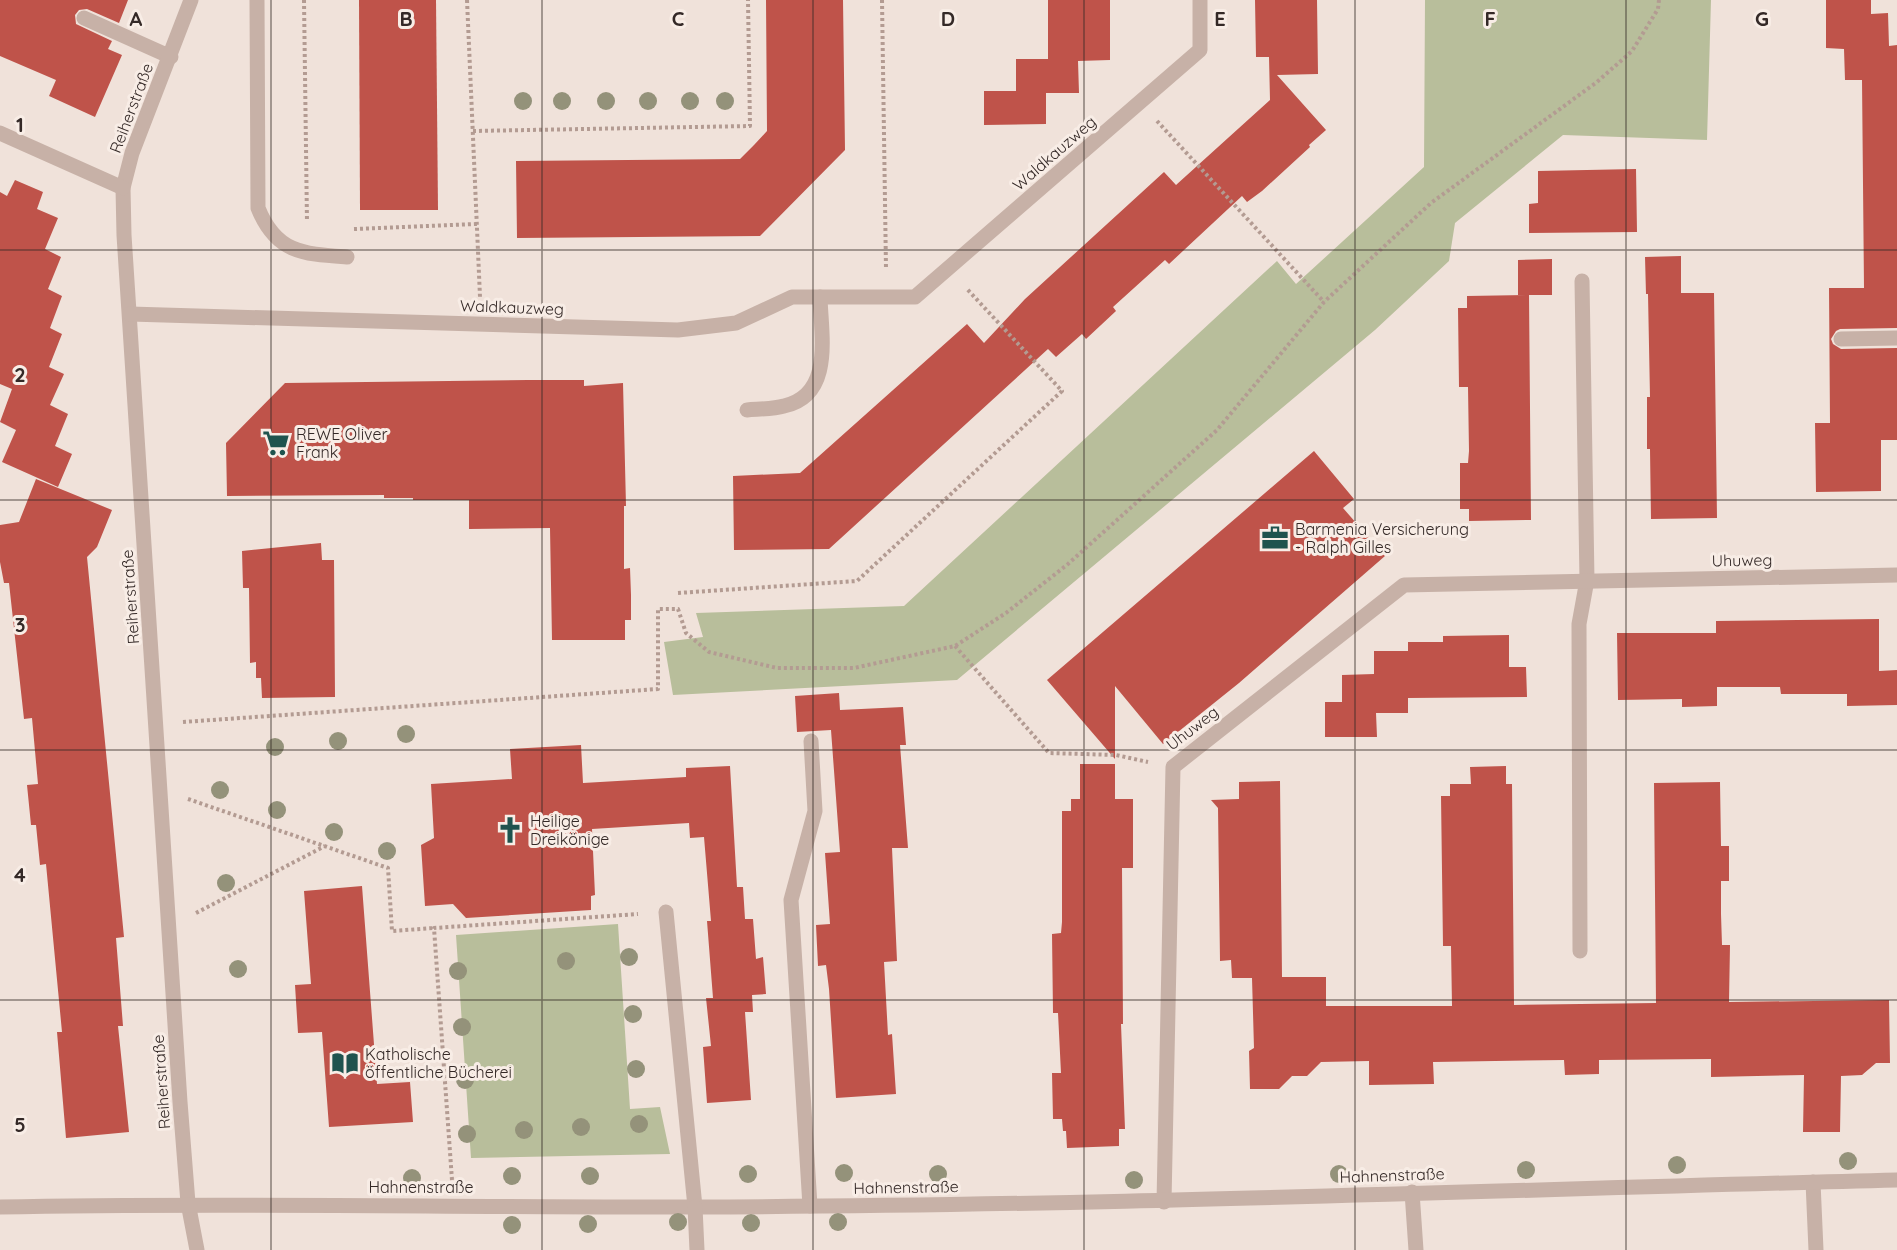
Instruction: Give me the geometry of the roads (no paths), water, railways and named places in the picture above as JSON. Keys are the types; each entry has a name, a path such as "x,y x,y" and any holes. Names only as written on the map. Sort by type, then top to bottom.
{"street":[{"name":"Reiherstraße","path":"191,0 171,57 132,153 123,188 188,1203 197,1250"},
{"path":"257,0 258,208 266,228 282,244 309,255 347,257"},
{"name":"Waldkauzweg","path":"130,314 678,330 736,323 792,297 915,297 1200,50 1200,0"},
{"path":"84,18 171,57"},
{"path":"0,134 123,188"},
{"path":"1580,951 1579,624 1587,580 1582,281"},
{"path":"747,410 784,406 803,399 816,385 822,364 820,297"},
{"path":"1841,339 1897,338"},
{"name":"Uhuweg","path":"1164,1202 1173,767 1404,585 1897,575"},
{"path":"810,1206 791,900 815,811 811,741"},
{"path":"666,912 695,1207 697,1250"},
{"name":"Hahnenstraße","path":"0,1207 188,1203 695,1207 1164,1202 1412,1192 1897,1180"},
{"path":"1813,1182 1816,1250"},
{"path":"1412,1192 1416,1250"}],"place":[{"name":"REWE Oliver Frank","path":"276,443"},
{"name":"Barmenia Versicherung - Ralph Gilles","path":"1275,538"},
{"name":"Heilige Dreikönige","path":"510,830"},
{"name":"Katholische öffentliche Bücherei","path":"345,1063"}]}
